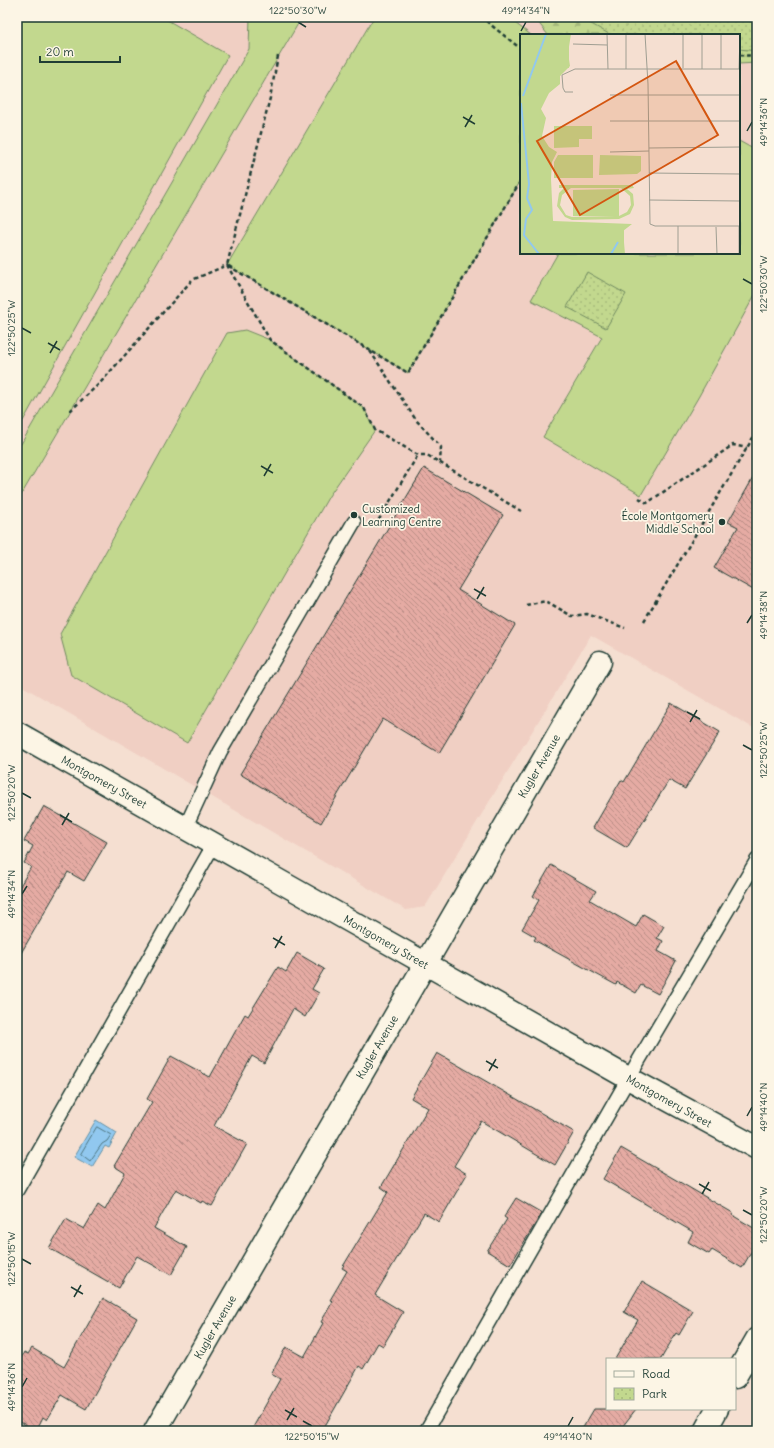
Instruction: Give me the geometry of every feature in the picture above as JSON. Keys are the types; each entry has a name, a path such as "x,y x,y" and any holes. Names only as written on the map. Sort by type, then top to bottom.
{"street":[{"name":"Kugler Avenue","path":"155,1431 600,662"},
{"name":"Montgomery Street","path":"17,733 628,1078 757,1148"},
{"path":"736,1376 757,1339"},
{"path":"705,1431 716,1410"}],"lane":[{"path":"185,828 220,752 354,522"},
{"path":"17,1190 214,844"},
{"path":"426,1431 628,1078 757,860"}],"path":[{"path":"481,17 520,48"},
{"path":"740,55 757,56"},
{"path":"278,56 270,98 227,265 270,340 364,408 375,430 418,455 427,455 440,462 521,511"},
{"path":"757,62 754,68 757,84"},
{"path":"227,265 408,373 520,182"},
{"path":"70,411 101,382 192,280 227,265"},
{"path":"369,350 416,420 441,447 440,462"},
{"path":"644,621 757,431"},
{"path":"639,498 647,503 733,445 747,448"},
{"path":"526,605 546,601 572,616 587,614 625,628"}],"shaded area":[{"name":"Customized Learning Centre","path":"17,17 579,17 613,34 520,34 520,254 740,254 740,49 757,51 757,730 591,635 425,907 406,910 17,683"}],"green space":[{"path":"17,17 162,17 228,55 23,421 17,418"},
{"path":"250,17 302,17 17,502 17,446 21,444 249,49"},
{"path":"374,17 507,17 530,34 520,34 520,182 408,373 227,265"},
{"path":"534,17 757,17 757,63 740,64 740,34 547,34"},
{"path":"579,17 757,17 757,51 740,49 740,34 609,34"},
{"path":"740,142 757,151 757,291 699,396 641,495 543,437 602,337 531,300 557,254 740,254"},
{"path":"587,272 626,294 606,328 567,307"},
{"path":"245,330 270,340 364,408 375,430 329,496 187,743 71,675 60,634 227,333"}],"water":[{"path":"96,1120 117,1133 109,1148 105,1146 92,1167 74,1157"}],"building":[{"path":"424,468 503,515 458,590 515,625 439,753 383,719 321,823 240,774"},
{"path":"757,471 757,592 714,568 738,527 728,522"},
{"path":"671,703 720,732 685,789 669,780 627,848 593,828 621,780 624,782"},
{"path":"44,806 107,842 84,881 68,872 17,960 17,891 31,867 24,863 33,846 24,841"},
{"path":"551,865 596,891 590,900 636,927 643,914 664,926 657,938 663,941 658,951 676,961 658,994 641,985 636,993 617,982 616,985 534,940 536,937 522,929 539,900 533,896"},
{"path":"297,953 324,969 312,989 319,993 305,1017 293,1009 264,1063 252,1056 214,1126 247,1144 212,1206 202,1201 201,1203 176,1189 154,1228 187,1247 171,1275 137,1256 119,1288 49,1248 66,1219 84,1229 98,1205 105,1210 125,1173 114,1166 152,1102 147,1099 171,1056 210,1077 245,1014 248,1016 278,967 286,972"},
{"path":"437,1053 574,1132 555,1165 481,1121 454,1166 467,1174 439,1222 424,1213 375,1295 403,1312 383,1346 378,1343 363,1369 359,1366 322,1431 251,1431 280,1379 271,1374 286,1347 304,1357 323,1323 321,1322 333,1301 330,1300 347,1271 342,1268 388,1192 381,1187 428,1108 411,1098"},
{"path":"621,1148 733,1213 732,1215 757,1230 757,1242 742,1268 712,1250 709,1254 688,1242 693,1232 603,1179"},
{"path":"516,1198 542,1213 510,1265 487,1251 507,1219 504,1217"},
{"path":"642,1281 693,1311 679,1335 676,1333 662,1358 616,1358 638,1320 624,1312"},
{"path":"103,1298 137,1318 86,1409 62,1395 47,1420 43,1417 36,1431 17,1420 17,1365 24,1352 28,1354 32,1348 64,1367"},
{"path":"594,1409 635,1410 619,1431 581,1431"}],"place":[{"name":"Customized Learning Centre","path":"354,515"},
{"name":"École Montgomery Middle School","path":"722,522"}]}
